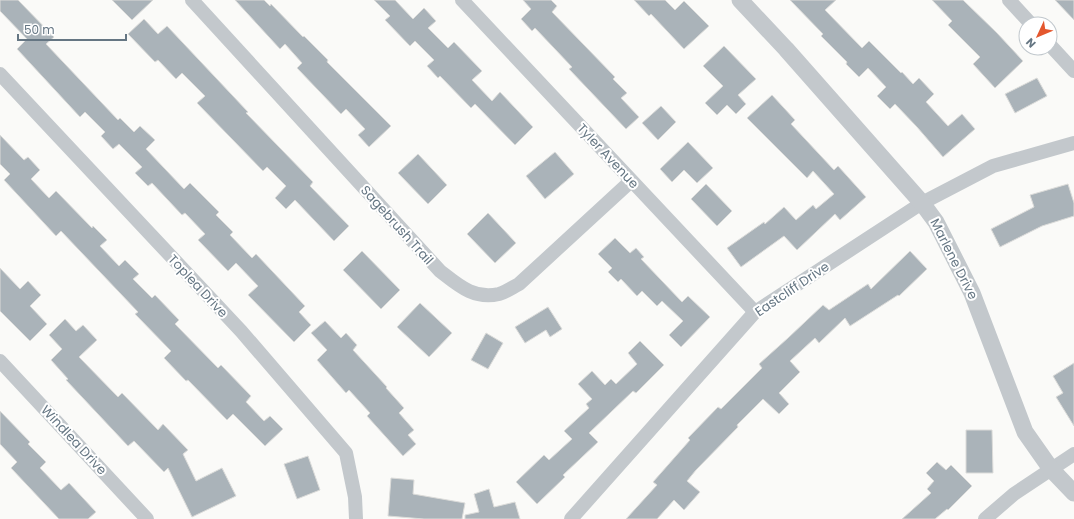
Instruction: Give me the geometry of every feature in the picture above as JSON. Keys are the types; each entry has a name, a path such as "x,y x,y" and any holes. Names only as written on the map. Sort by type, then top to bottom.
{"street":[{"name":"Sagebrush Trail","path":"192,0 440,271 465,290 484,296 500,293 519,284 631,181"},
{"name":"Tyler Avenue","path":"462,0 755,312"},
{"name":"Marlene Drive","path":"740,0 786,48 922,203 936,222 972,293 1025,432 1051,469 1074,493"},
{"path":"1009,0 1024,16"},
{"path":"1058,54 1074,71"},
{"name":"Toplea Drive","path":"0,74 241,331 346,453 355,497 356,519"},
{"name":"Eastcliff Drive","path":"571,519 755,312 922,203 994,166 1074,143"},
{"name":"Windlea Drive","path":"0,361 147,519"},
{"path":"985,519 1014,494 1074,454"}],"building":[{"path":"0,0 18,0 54,37 46,44 118,120 120,118 134,132 140,126 155,140 146,149 184,189 190,183 219,212 216,215 233,232 230,235 252,258 256,254 305,306 299,312 311,325 294,342 248,295 258,286 236,263 228,271 198,240 205,234 185,213 182,215 152,183 148,186 135,173 142,167 119,144 113,149 101,136 105,132 85,112 80,117 17,49 27,39 0,11"},
{"path":"112,0 153,0 132,20"},
{"path":"235,0 264,0 270,6 271,4 328,60 327,62 391,126 369,147 358,135 365,129 346,109 341,114 297,68 302,63 285,44 280,49"},
{"path":"374,0 395,0 413,19 424,8 436,21 428,28 448,48 454,42 482,71 472,80 492,101 500,92 533,127 515,145 475,104 471,108 440,76 438,78 427,66 434,60 415,41 410,46 385,20 390,16"},
{"path":"523,0 551,0 557,6 552,12 615,77 613,79 627,93 621,98 639,117 626,129 569,69 572,67 535,28 532,31 521,19 531,9"},
{"path":"634,0 665,0 675,10 684,1 709,26 684,49 651,14 649,16"},
{"path":"790,0 836,0 825,10 862,48 869,41 913,84 919,78 934,94 926,102 948,126 962,114 975,129 943,157 895,104 890,109 877,96 886,87 868,68 859,77 846,64 847,62 821,36 823,34"},
{"path":"932,0 963,0 1023,61 995,88 973,64 980,57 948,25 952,21"},
{"path":"1055,0 1074,0 1074,20"},
{"path":"144,19 158,34 167,26 248,112 246,113 313,182 310,186 349,226 334,241 295,200 286,209 275,198 286,186 267,167 263,171 197,103 205,96 182,73 176,79 158,60 155,62 128,34"},
{"path":"724,46 756,79 738,95 746,104 736,114 727,105 717,115 705,103 723,86 703,66"},
{"path":"1037,78 1047,96 1015,113 1005,94"},
{"path":"772,95 795,120 791,124 834,170 838,166 866,197 840,220 835,214 797,250 784,236 741,267 727,248 764,222 765,224 784,207 796,220 813,205 816,209 834,194 813,171 807,178 747,118"},
{"path":"661,106 676,122 658,140 642,123"},
{"path":"0,135 24,160 28,157 40,170 31,179 49,198 56,191 92,228 93,226 107,240 100,246 119,266 125,260 139,274 133,279 152,298 155,295 179,320 175,324 218,368 221,365 251,396 246,402 264,421 270,416 283,429 265,446 233,414 227,420 188,380 186,381 164,358 171,351 135,314 138,312 61,231 56,236 4,180 10,174 0,164"},
{"path":"688,142 713,168 697,183 684,170 672,182 660,169"},
{"path":"555,152 574,174 545,199 526,176"},
{"path":"418,154 447,185 428,204 398,173"},
{"path":"706,184 732,211 717,226 691,199"},
{"path":"1068,184 1074,203 1074,216 1042,226 1000,247 991,229 1034,207 1030,195"},
{"path":"488,213 516,243 495,263 467,234"},
{"path":"615,238 630,253 636,248 644,257 641,259 682,302 688,296 710,317 681,347 669,335 683,321 662,301 657,306 642,291 637,296 621,279 618,282 608,272 612,268 598,254"},
{"path":"362,251 400,290 381,309 343,270"},
{"path":"910,251 927,269 899,296 898,295 850,326 845,318 819,343 815,338 790,361 800,372 779,393 789,404 779,414 763,399 737,425 738,427 687,481 700,492 684,510 674,500 657,519 626,519 657,485 653,482 690,440 688,438 718,407 721,409 762,368 759,364 823,305 829,310 868,284 871,289"},
{"path":"0,268 20,289 28,281 41,295 30,306 47,324 30,341 0,311"},
{"path":"420,303 452,333 429,357 397,327"},
{"path":"548,307 562,329 550,337 546,330 525,343 515,327"},
{"path":"65,319 76,331 83,325 97,340 79,357 118,397 122,393 158,430 163,424 188,450 183,454 196,481 222,468 236,496 192,517 168,468 164,472 134,441 128,446 66,380 68,379 51,360 62,349 49,335"},
{"path":"325,321 341,338 346,333 357,345 353,350 404,408 399,413 414,430 408,435 416,444 403,456 367,416 370,413 349,390 346,393 317,360 327,350 311,333"},
{"path":"486,333 503,343 488,369 471,360"},
{"path":"640,341 664,365 636,393 633,391 589,433 598,442 563,475 565,477 537,504 516,482 544,455 549,460 572,439 564,431 589,408 586,404 592,399 578,384 592,371 605,385 611,379 616,384 637,364 628,353"},
{"path":"1074,363 1074,426 1056,397 1063,393 1053,376"},
{"path":"0,411 30,442 28,444 46,462 40,468 61,490 69,483 96,512 88,519 59,519 11,468 17,462 0,444"},
{"path":"966,430 992,430 993,473 966,473"},
{"path":"308,456 320,490 297,499 284,464"},
{"path":"937,462 946,470 951,465 972,486 948,510 947,509 935,519 902,519 931,493 927,489 934,481 926,473"},
{"path":"391,478 414,480 413,494 465,503 462,519 424,519 388,516"},
{"path":"489,489 494,507 515,502 520,519 465,519 465,515 479,512 474,494"}]}
